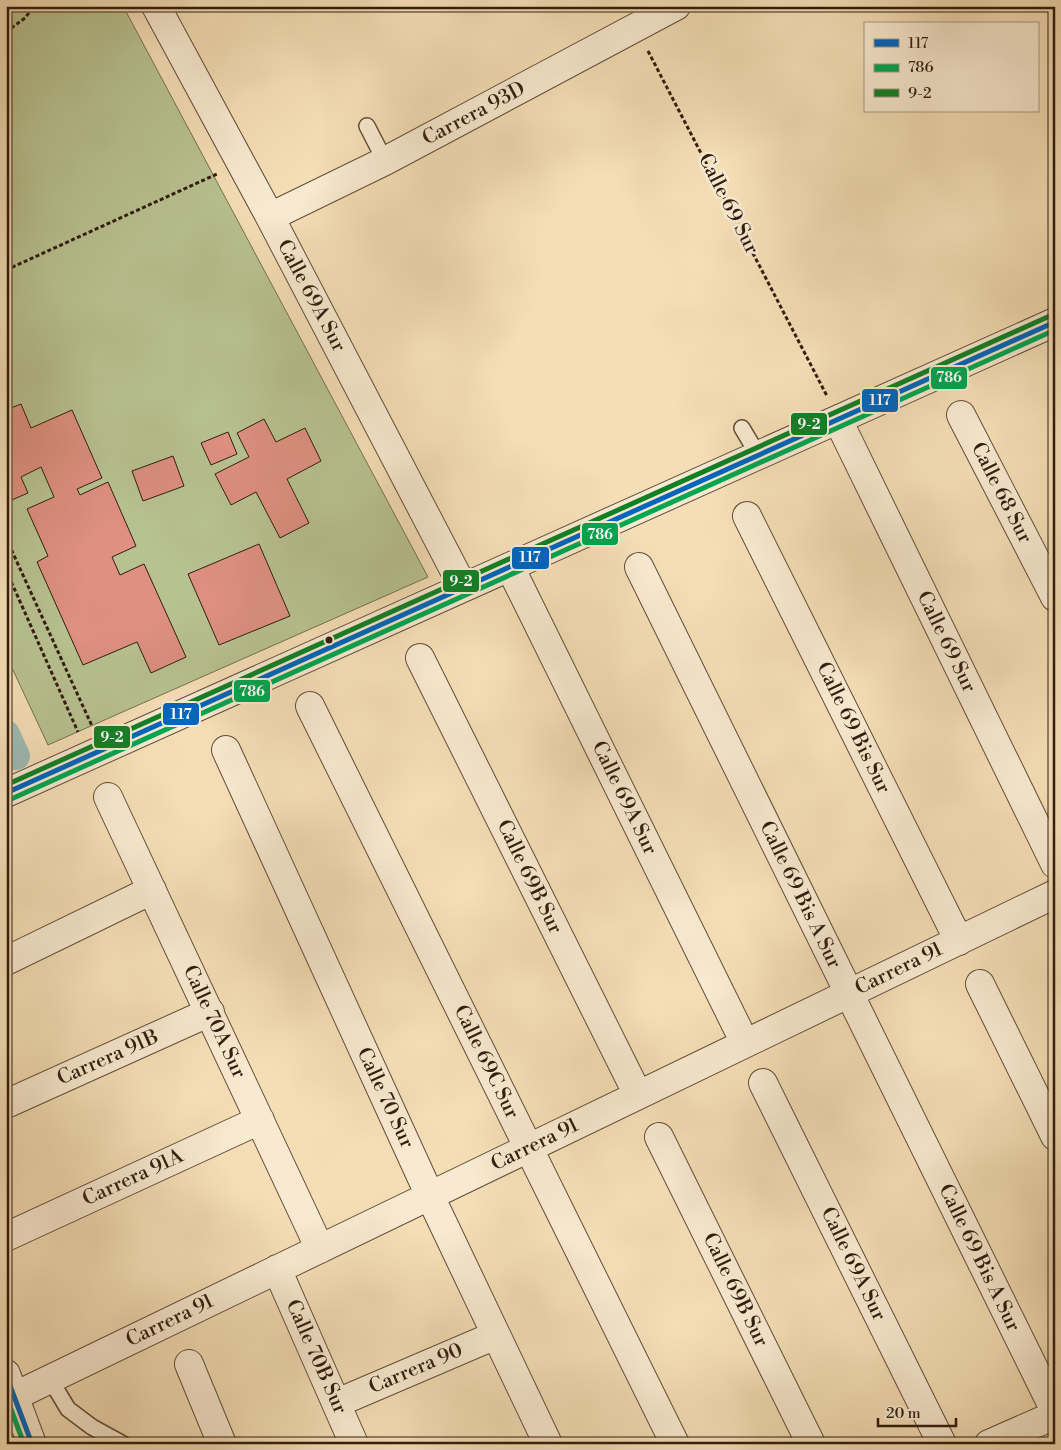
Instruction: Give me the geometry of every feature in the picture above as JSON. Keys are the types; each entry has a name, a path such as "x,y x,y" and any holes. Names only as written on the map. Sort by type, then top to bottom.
{"street":[{"name":"Calle 69A Sur","path":"156,6 270,217 463,588"},
{"name":"Carrera 93D","path":"270,217 385,161 676,6"},
{"path":"6,793 758,455 834,411 1055,322"},
{"name":"Calle 69 Sur","path":"834,411 1055,864"},
{"name":"Calle 68 Sur","path":"961,415 1055,597"},
{"name":"Calle 69 Bis Sur","path":"747,516 958,941"},
{"name":"Calle 69A Sur","path":"510,567 738,1029"},
{"name":"Calle 69 Bis A Sur","path":"639,567 1055,1411"},
{"name":"Calle 69B Sur","path":"420,658 638,1095"},
{"name":"Calle 69C Sur","path":"310,706 676,1444"},
{"name":"Calle 70 Sur","path":"226,750 430,1196 548,1444"},
{"name":"Calle 70A Sur","path":"108,796 320,1249"},
{"path":"6,961 152,890"},
{"name":"Carrera 91","path":"10,1385 50,1379 1055,894"},
{"path":"980,984 1055,1136"},
{"name":"Carrera 91B","path":"6,1104 210,1012"},
{"name":"Calle 69A Sur","path":"763,1083 942,1444"},
{"name":"Carrera 91A","path":"6,1237 260,1120"},
{"name":"Calle 69B Sur","path":"659,1137 811,1444"},
{"name":"Calle 70B Sur","path":"277,1270 354,1444"},
{"name":"Carrera 90","path":"337,1403 496,1335"},
{"path":"189,1364 222,1444"},
{"path":"10,1385 32,1444"},
{"path":"990,1444 1055,1415"}],"lane":[{"path":"367,126 385,161"},
{"path":"742,428 758,455"},
{"path":"50,1379 68,1409 123,1444"}],"path":[{"path":"6,32 25,18 34,6"},
{"name":"Calle 69 Sur","path":"636,28 834,411"},
{"path":"6,270 240,164"},
{"path":"6,538 96,753"},
{"path":"6,570 96,753"}],"green space":[{"path":"6,6 123,6 428,577 48,745 6,655"}],"building":[{"path":"21,404 31,428 72,410 102,478 77,489 80,495 108,482 136,546 112,557 120,575 144,564 186,657 151,673 137,642 83,665 37,562 48,556 27,509 54,497 41,467 21,477 28,493 6,501 6,410"},
{"path":"264,419 276,442 305,428 321,461 287,479 309,523 280,538 256,492 231,505 215,474 249,457 237,433"},
{"path":"228,432 237,454 211,465 201,443"},
{"path":"173,456 184,486 143,501 132,471"},
{"path":"259,544 290,616 219,645 188,574"}],"waterway":[{"path":"6,734 16,756"}],"transit line":[{"name":"9-2","path":"6,785 1052,315"},
{"name":"117","path":"6,793 1055,322"},
{"name":"786","path":"9,800 1055,330"},
{"name":"117","path":"6,1375 32,1444"},
{"name":"786","path":"6,1396 24,1444"}]}
